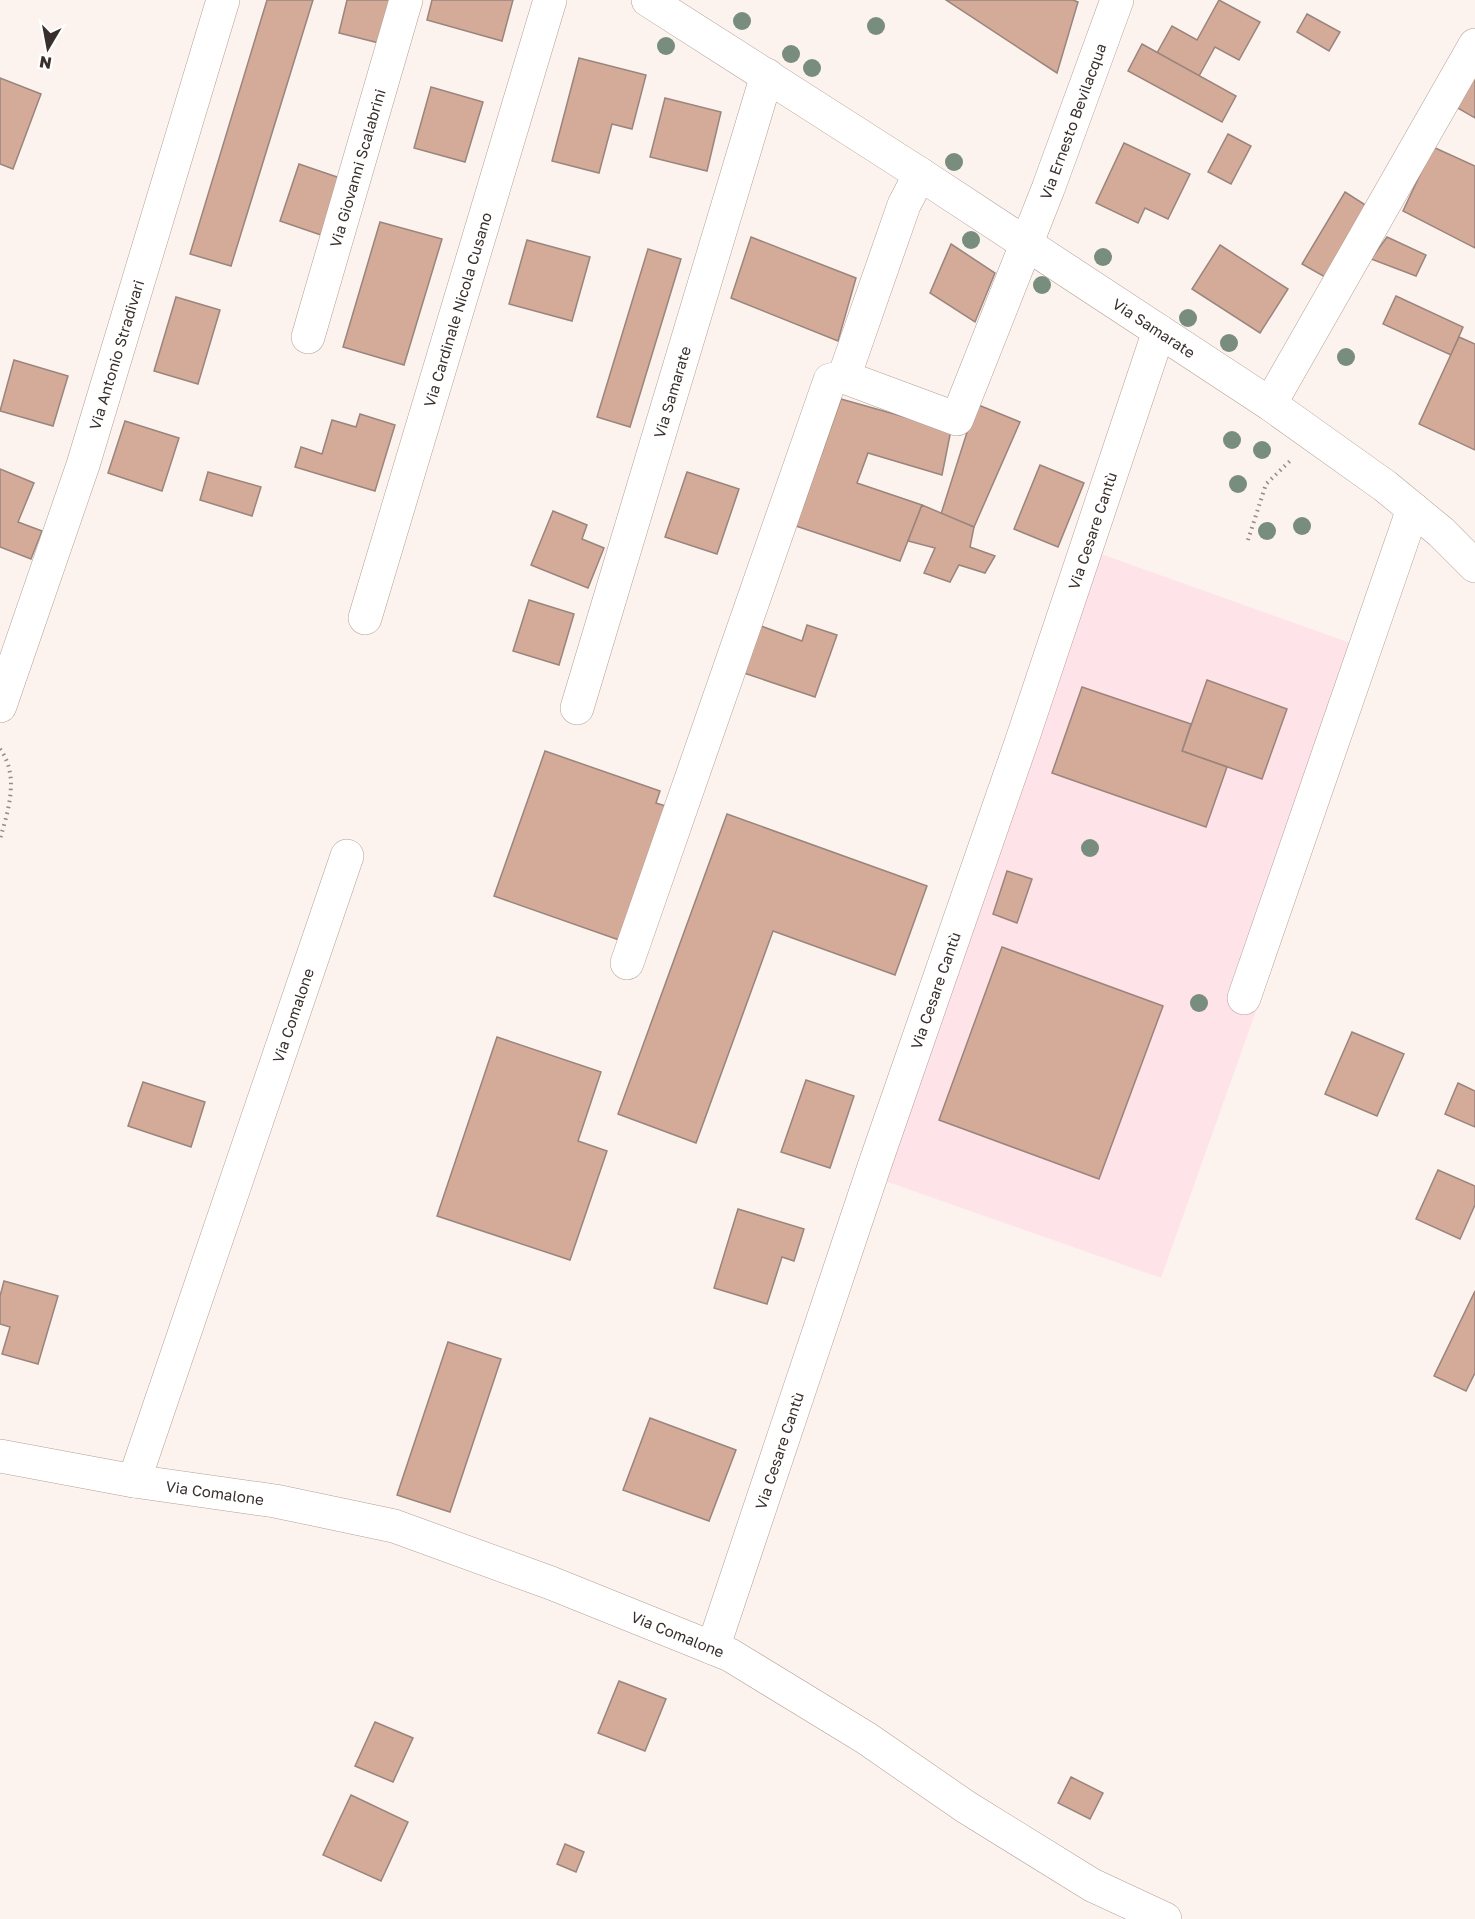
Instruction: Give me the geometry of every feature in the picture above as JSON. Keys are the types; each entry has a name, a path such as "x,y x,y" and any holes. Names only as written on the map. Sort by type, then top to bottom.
{"street":[{"name":"Via Antonio Stradivari","path":"0,705 83,465 223,0"},
{"name":"Via Giovanni Scalabrini","path":"308,337 406,0"},
{"name":"Via Cardinale Nicola Cusano","path":"365,618 550,0"},
{"name":"Via Samarate","path":"648,0 680,8 767,75 1270,404 1385,486 1470,551"},
{"name":"Via Ernesto Bevilacqua","path":"844,377 957,419 1015,276 1117,0"},
{"path":"1270,404 1475,45"},
{"name":"Via Samarate","path":"577,708 767,75"},
{"path":"627,963 830,380 844,377 904,205 920,174"},
{"name":"Via Cesare Cantù","path":"713,1648 875,1164 1022,740 1159,331"},
{"path":"1244,998 1413,509"},
{"name":"Via Comalone","path":"134,1481 347,856"},
{"name":"Via Comalone","path":"0,1456 134,1481 275,1501 394,1526 551,1583 730,1655 867,1738 966,1807 1092,1885 1165,1919"}],"path":[{"path":"1248,540 1266,484 1298,453"},
{"path":"0,749 11,776 10,804 0,839"}],"shaded area":[{"path":"1101,554 1353,644 1257,1008 1161,1278 885,1181 1014,814"}],"building":[{"path":"267,0 313,0 231,266 190,254"},
{"path":"347,0 390,0 379,43 339,33"},
{"path":"432,0 513,0 502,41 427,20"},
{"path":"946,0 1073,0 1078,2 1057,73"},
{"path":"1219,0 1260,22 1239,60 1215,47 1199,76 1157,53 1172,26 1197,40"},
{"path":"1307,14 1340,32 1329,51 1297,32"},
{"path":"1142,44 1236,96 1222,122 1128,71"},
{"path":"579,58 646,75 632,129 612,124 599,173 552,161"},
{"path":"1475,74 1475,118 1456,107"},
{"path":"0,78 41,94 13,169 0,164"},
{"path":"431,87 483,102 465,162 414,148"},
{"path":"665,98 721,112 707,171 650,157"},
{"path":"1228,134 1251,146 1231,184 1208,172"},
{"path":"1124,143 1190,174 1168,219 1145,208 1138,223 1096,203"},
{"path":"1433,147 1475,166 1475,248 1403,211"},
{"path":"299,164 340,178 321,235 280,221"},
{"path":"1345,192 1367,206 1325,277 1302,264"},
{"path":"380,222 442,239 404,365 343,347"},
{"path":"751,237 856,278 838,341 731,298"},
{"path":"1387,237 1426,255 1416,276 1371,259"},
{"path":"527,240 590,257 572,321 509,304"},
{"path":"951,244 995,273 975,322 930,293"},
{"path":"1220,245 1288,289 1260,333 1192,289"},
{"path":"648,249 681,259 630,427 597,417"},
{"path":"1396,296 1463,327 1451,355 1383,324"},
{"path":"176,297 220,310 198,384 154,371"},
{"path":"1459,337 1475,344 1475,450 1419,424"},
{"path":"14,360 68,376 53,426 0,411"},
{"path":"841,399 951,430 942,475 868,453 857,483 922,505 900,561 796,526"},
{"path":"976,404 1020,422 974,527 941,514"},
{"path":"360,414 395,425 375,491 295,467 301,447 322,454 332,420 356,427"},
{"path":"125,421 179,438 162,491 108,473"},
{"path":"1040,465 1084,483 1058,547 1014,529"},
{"path":"0,469 34,483 18,522 42,531 31,559 0,547"},
{"path":"208,472 261,487 252,516 200,500"},
{"path":"687,472 739,489 717,554 665,537"},
{"path":"922,505 974,527 970,547 995,556 985,573 959,565 950,582 924,573 935,548 908,541"},
{"path":"553,511 587,525 582,539 604,548 588,588 531,565"},
{"path":"529,600 574,614 559,665 513,651"},
{"path":"807,625 837,635 815,697 744,673 761,626 802,641"},
{"path":"1207,680 1287,709 1262,779 1182,751"},
{"path":"1082,687 1191,724 1182,751 1227,767 1206,827 1052,773"},
{"path":"545,751 660,791 656,803 669,807 622,941 494,896"},
{"path":"727,814 927,886 895,975 773,931 696,1143 618,1114"},
{"path":"1007,871 1032,879 1017,923 993,914"},
{"path":"1002,947 1163,1006 1099,1179 939,1120"},
{"path":"1352,1032 1404,1054 1377,1116 1325,1094"},
{"path":"497,1037 601,1072 578,1141 607,1151 570,1260 437,1216"},
{"path":"806,1080 854,1096 830,1168 781,1152"},
{"path":"143,1082 205,1102 191,1147 128,1126"},
{"path":"1458,1083 1475,1091 1475,1127 1445,1114"},
{"path":"1438,1170 1475,1186 1475,1205 1460,1239 1416,1219"},
{"path":"738,1209 804,1229 794,1261 782,1257 767,1304 714,1288"},
{"path":"4,1281 58,1296 38,1364 2,1354 10,1327 0,1324 0,1296"},
{"path":"1475,1291 1475,1373 1466,1391 1434,1376"},
{"path":"448,1342 501,1359 450,1512 397,1495"},
{"path":"650,1418 736,1450 709,1521 623,1490"},
{"path":"619,1681 666,1699 645,1751 598,1733"},
{"path":"375,1722 413,1738 393,1782 355,1766"},
{"path":"1071,1777 1103,1793 1090,1819 1058,1803"},
{"path":"351,1795 408,1822 381,1881 323,1855"},
{"path":"565,1844 584,1852 576,1872 557,1864"}]}
